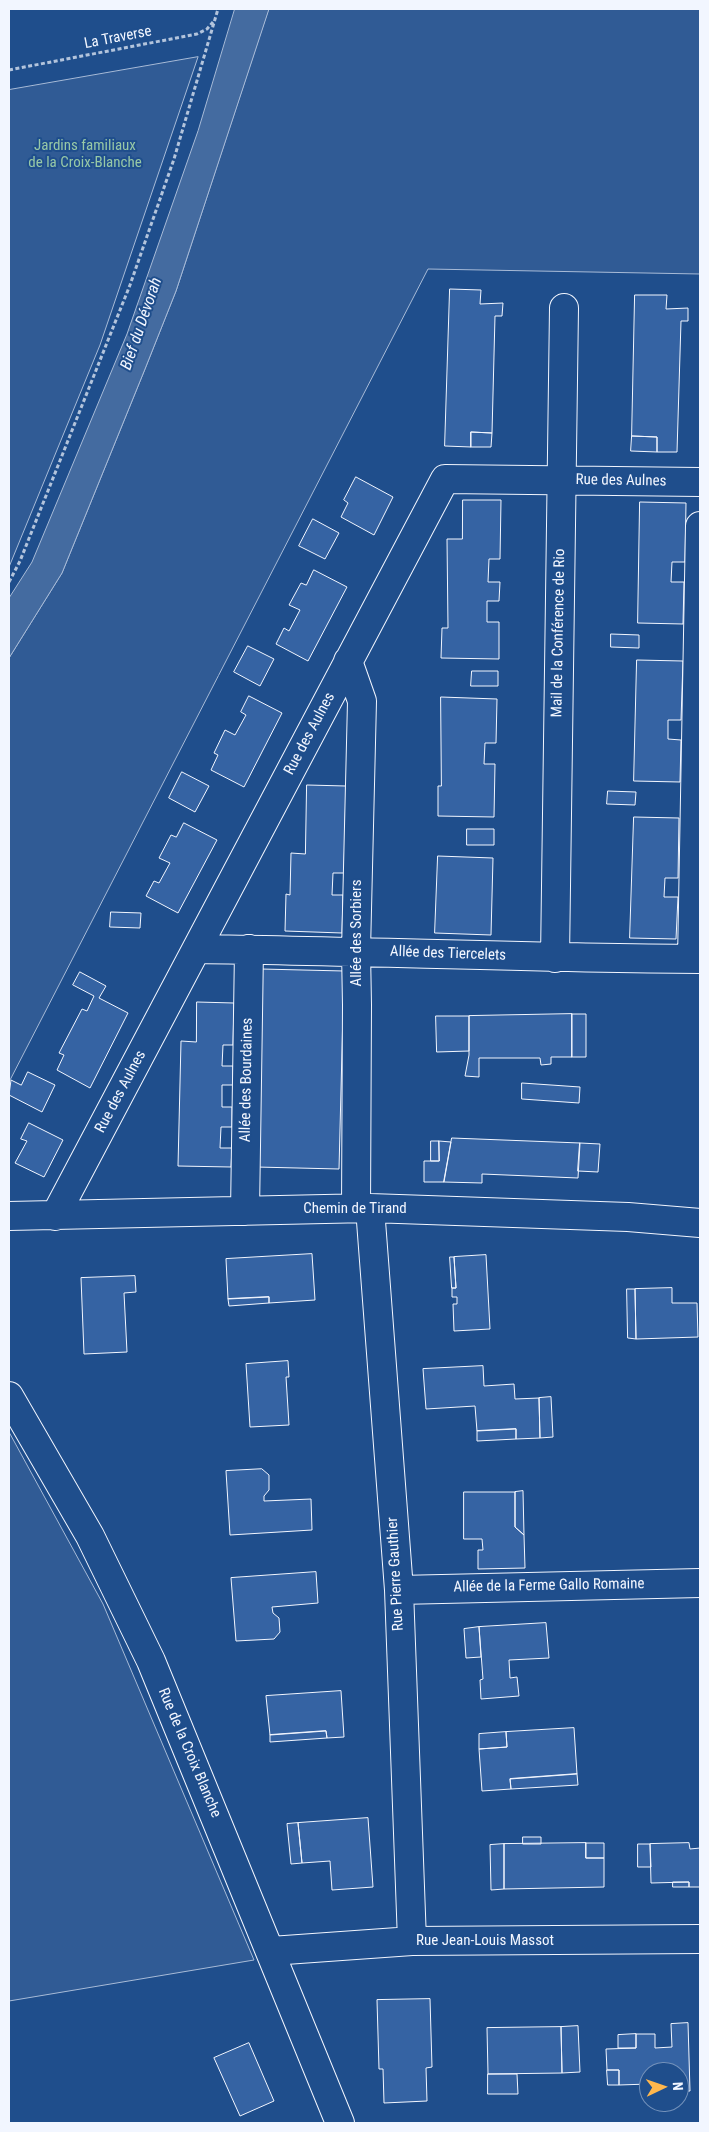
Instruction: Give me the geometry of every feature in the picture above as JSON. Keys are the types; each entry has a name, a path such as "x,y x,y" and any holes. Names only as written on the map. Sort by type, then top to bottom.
{"street":[{"name":"Mail de la Conférence de Rio","path":"555,958 564,308"},
{"name":"Rue des Aulnes","path":"55,1216 445,479 700,482"},
{"path":"696,959 700,526"},
{"name":"Allée des Sorbiers","path":"348,661 362,701 356,951 363,1208"},
{"name":"Allée des Tiercelets","path":"197,949 356,951 555,958 696,959"},
{"name":"Allée des Bourdaines","path":"245,1211 249,949"},
{"name":"Chemin de Tirand","path":"9,1216 363,1208 628,1217 700,1223"},
{"name":"Rue Pierre Gauthier","path":"363,1208 398,1590 412,1941"},
{"name":"Rue de la Croix Blanche","path":"9,1396 90,1536 150,1661 271,1951 340,2123"},
{"name":"Allée de la Ferme Gallo Romaine","path":"398,1590 700,1582"},
{"name":"Rue Jean-Louis Massot","path":"271,1951 412,1941 700,1940"}],"path":[{"path":"9,582 20,561 130,285 174,159 218,9"},
{"name":"La Traverse","path":"9,70 197,34 207,29 215,20"}],"shaded area":[{"path":"269,9 700,9 700,274 428,269 9,1082 9,658 62,573 145,369 176,291"},
{"name":"Jardins familiaux de la Croix-Blanche","path":"198,57 100,345 9,567 9,90"},
{"path":"9,1432 103,1604 254,1960 9,2001"}],"water":[{"name":"Bief du Dévorah","path":"235,9 269,9 176,291 62,573 9,658 9,598 32,562 127,334 198,131"}],"building":[{"path":"450,289 481,290 480,304 503,303 502,316 495,316 492,433 471,432 471,447 445,446"},
{"path":"635,295 667,295 666,309 688,308 688,321 681,321 677,452 657,452 657,437 632,436"},
{"path":"471,432 492,433 491,447 471,447"},
{"path":"632,436 657,437 657,452 631,451"},
{"path":"356,477 393,497 374,535 341,517 348,503 344,500"},
{"path":"463,500 501,500 500,559 489,559 488,582 500,582 499,601 487,601 487,622 499,622 499,659 441,658 442,628 448,628 447,539 462,539"},
{"path":"640,502 686,503 685,562 672,562 671,582 684,582 683,624 638,623"},
{"path":"313,519 339,533 325,559 299,546"},
{"path":"314,570 347,587 308,661 276,644 284,628 289,631 300,610 289,605 301,583 306,585"},
{"path":"611,634 639,635 639,648 611,647"},
{"path":"248,646 274,659 260,686 234,672"},
{"path":"637,660 683,661 681,720 668,720 668,739 681,740 680,782 634,781"},
{"path":"472,671 498,671 498,686 471,686"},
{"path":"249,696 282,713 244,787 211,770 218,755 214,753 225,730 235,735 246,715 241,712"},
{"path":"441,697 497,699 496,743 485,743 484,764 495,764 494,817 438,816 438,786 441,786"},
{"path":"182,772 209,786 195,812 169,798"},
{"path":"307,785 346,786 344,873 333,873 332,895 343,895 342,933 285,931 286,894 290,895 291,853 305,854"},
{"path":"608,791 636,792 635,805 607,804"},
{"path":"634,817 679,818 678,878 665,878 664,897 678,897 676,939 630,938"},
{"path":"184,823 217,840 178,913 146,896 154,881 159,883 170,863 159,858 171,835 176,837"},
{"path":"467,829 494,829 494,845 467,845"},
{"path":"438,856 493,858 491,935 435,933"},
{"path":"111,912 141,913 140,928 110,927"},
{"path":"261,969 344,971 339,1169 256,1167"},
{"path":"80,972 106,986 99,998 128,1013 90,1088 57,1070 64,1055 59,1053 82,1009 87,1011 94,996 73,985"},
{"path":"197,1002 234,1003 233,1045 223,1045 222,1066 233,1066 233,1085 222,1085 222,1107 232,1107 232,1127 221,1127 220,1148 232,1148 231,1167 178,1166 181,1041 196,1042"},
{"path":"572,1014 572,1057 551,1057 551,1064 541,1065 540,1058 479,1058 479,1077 465,1076 469,1055 469,1016"},
{"path":"572,1014 586,1014 586,1057 572,1057"},
{"path":"436,1016 469,1016 469,1051 437,1052"},
{"path":"28,1072 55,1085 42,1112 9,1095 11,1080 21,1085"},
{"path":"522,1083 580,1087 579,1103 522,1099"},
{"path":"29,1123 63,1140 44,1177 15,1163 27,1141 21,1139"},
{"path":"452,1138 580,1143 578,1178 482,1174 482,1183 444,1182"},
{"path":"431,1141 439,1141 439,1161 431,1161"},
{"path":"439,1141 451,1142 444,1182 424,1182 424,1161 439,1161"},
{"path":"580,1143 600,1144 598,1172 578,1171"},
{"path":"312,1254 315,1300 269,1303 269,1297 228,1299 226,1259"},
{"path":"486,1255 490,1329 454,1331 453,1304 457,1304 457,1297 452,1297 452,1288 456,1288 454,1257"},
{"path":"450,1257 454,1257 456,1288 452,1288"},
{"path":"135,1276 136,1292 124,1293 127,1352 84,1354 81,1278"},
{"path":"672,1288 672,1303 697,1303 698,1337 636,1339 635,1289"},
{"path":"627,1289 635,1289 636,1339 628,1338"},
{"path":"269,1297 269,1303 229,1306 228,1299"},
{"path":"288,1361 289,1377 286,1377 289,1425 250,1427 246,1364"},
{"path":"483,1366 484,1386 514,1384 515,1399 539,1398 540,1438 516,1439 516,1429 477,1431 475,1406 426,1409 423,1369"},
{"path":"551,1397 553,1437 540,1438 539,1398"},
{"path":"516,1429 516,1439 477,1441 477,1431"},
{"path":"262,1469 269,1475 269,1490 264,1496 264,1501 311,1499 312,1530 230,1535 226,1471"},
{"path":"523,1491 524,1535 515,1527 515,1492"},
{"path":"464,1492 515,1492 515,1527 524,1535 525,1568 478,1569 478,1550 483,1550 482,1539 464,1539"},
{"path":"316,1572 318,1603 272,1607 273,1613 279,1618 280,1632 274,1639 236,1641 231,1578"},
{"path":"546,1623 549,1658 509,1660 510,1678 517,1677 519,1696 481,1699 480,1680 483,1679 479,1627"},
{"path":"479,1627 481,1657 466,1658 464,1629"},
{"path":"341,1691 344,1737 327,1738 326,1731 270,1735 266,1696"},
{"path":"574,1728 577,1774 510,1779 511,1789 482,1791 479,1749 507,1747 506,1732"},
{"path":"326,1731 327,1738 270,1742 270,1735"},
{"path":"506,1732 507,1747 479,1749 479,1734"},
{"path":"577,1774 578,1785 511,1789 510,1779"},
{"path":"368,1818 373,1887 332,1890 330,1861 302,1863 298,1823"},
{"path":"298,1823 302,1863 291,1864 287,1824"},
{"path":"523,1837 541,1837 541,1844 523,1844"},
{"path":"586,1843 604,1843 604,1858 586,1858"},
{"path":"586,1843 586,1858 604,1858 604,1887 504,1889 504,1844"},
{"path":"689,1843 690,1849 700,1848 700,1887 689,1887 689,1882 651,1883 650,1844"},
{"path":"504,1844 504,1889 491,1890 490,1845"},
{"path":"638,1844 650,1844 651,1867 638,1867"},
{"path":"673,1882 689,1882 689,1887 673,1887"},
{"path":"430,1999 432,2067 426,2068 427,2101 384,2103 383,2069 379,2069 377,2000"},
{"path":"688,2023 690,2091 689,2062 639,2062 639,2084 619,2085 619,2070 607,2070 606,2049 636,2048 636,2034 655,2034 655,2048 672,2047 671,2024"},
{"path":"578,2026 580,2072 562,2073 561,2027"},
{"path":"561,2027 562,2073 488,2074 487,2028"},
{"path":"636,2034 636,2048 618,2048 618,2035"},
{"path":"249,2043 274,2101 240,2116 214,2058"},
{"path":"607,2070 619,2070 619,2085 608,2085"},
{"path":"488,2074 517,2074 518,2094 488,2094"}]}
